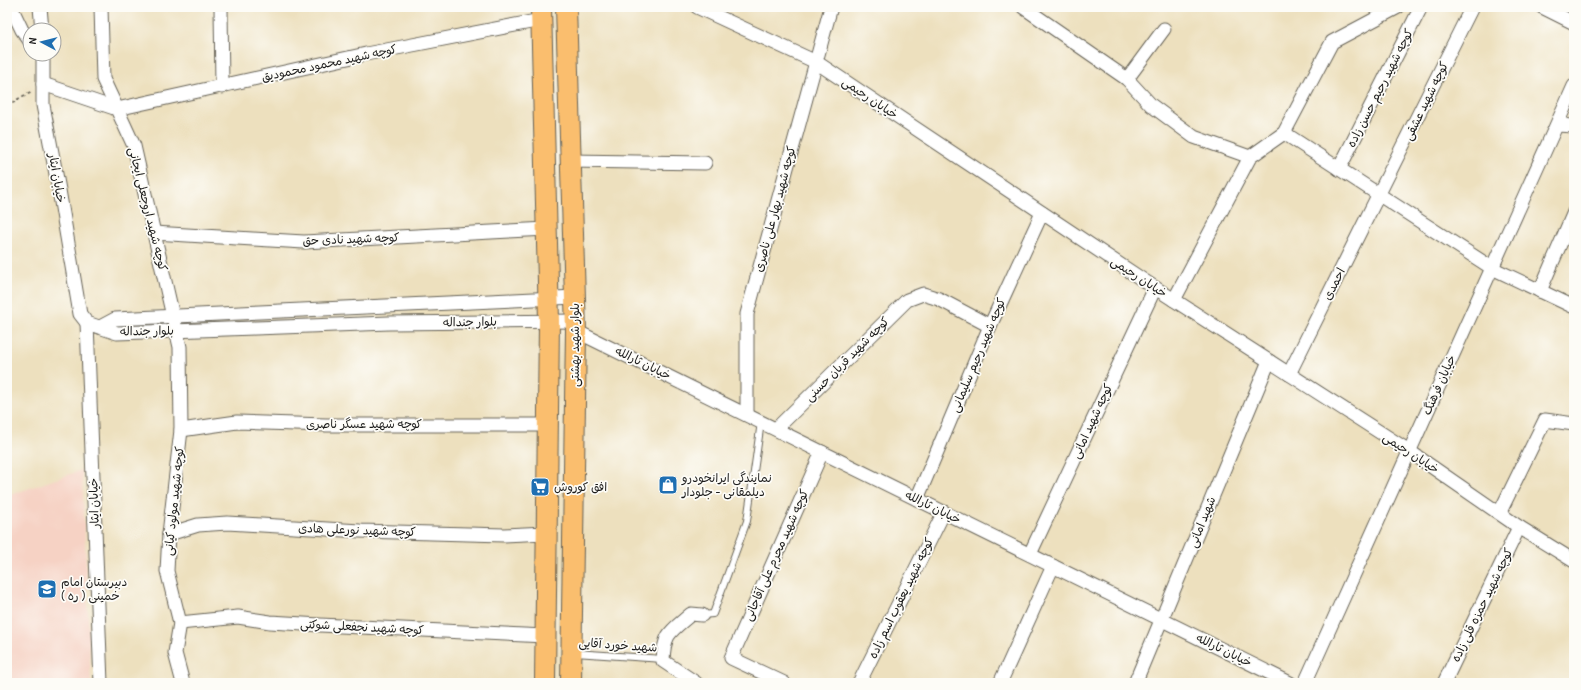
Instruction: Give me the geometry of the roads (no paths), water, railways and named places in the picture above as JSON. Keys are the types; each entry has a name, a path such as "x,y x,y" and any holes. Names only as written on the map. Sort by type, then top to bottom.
{"main road":[{"name":"بلوار شهید بهشتی","path":"566,7 570,161 576,297 571,683"},
{"path":"541,13 549,298 545,683"}],"street":[{"path":"11,7 22,30"},
{"path":"40,7 41,22"},
{"name":"کوچه شهید اروجعلی ایجانی","path":"101,7 103,79 134,146 174,316"},
{"path":"221,7 222,87"},
{"name":"خیابان رحیمی","path":"698,7 816,62 1155,288 1409,451 1500,512 1519,527 1574,561"},
{"name":"کوچه شهید بهار علی ناصری","path":"747,415 747,314 831,7"},
{"path":"1023,7 1126,79 1151,105 1194,137 1250,157"},
{"path":"1174,300 1250,157 1284,133 1332,42 1398,7"},
{"name":"کوچه شهید رحیم حسن زاده","path":"1339,169 1421,7"},
{"name":"کوچه شهید عشقی","path":"1379,195 1472,7"},
{"path":"1542,7 1574,23"},
{"name":"کوچه شهید محمود محمودیق","path":"117,109 222,87 541,13"},
{"path":"1126,79 1164,28"},
{"name":"خیابان ایثار","path":"42,62 44,84 43,105 80,314 93,325 101,683"},
{"path":"44,84 117,109"},
{"name":"خیابان فرهنگ","path":"1305,683 1574,86"},
{"path":"1557,125 1574,126"},
{"path":"1284,133 1492,268 1574,307"},
{"path":"570,161 705,163"},
{"name":"احمدی","path":"1289,374 1379,195"},
{"name":"کوچه شهید رحیم سلیمانی","path":"917,499 990,326 1042,213"},
{"path":"1540,291 1573,215"},
{"name":"کوچه شهید نادی حق","path":"154,233 304,242 547,230"},
{"name":"کوچه شهید امانی","path":"1030,554 1155,288"},
{"name":"کوچه شهید قربان حسنی","path":"776,429 907,300 923,294 952,304 990,326"},
{"name":"بلوار جنداله","path":"93,325 115,319 576,297"},
{"path":"330,325 332,308"},
{"name":"کوچه شهید مولود کیانی","path":"174,316 180,347 181,430 169,534 167,571 180,623 175,653 184,683"},
{"name":"بلوار جنداله","path":"93,325 117,333 330,325 549,321 576,326"},
{"name":"خیابان ثارالله","path":"576,326 747,415 1290,683"},
{"name":"شهید امانی","path":"1136,683 1269,361"},
{"path":"1500,512 1545,420 1574,424"},
{"name":"کوچه شهید عسگر ناصری","path":"181,430 237,422 326,425 547,425"},
{"name":"کوچه شهید محرم علی آقاجانی","path":"784,683 731,658 822,452"},
{"name":"کوچه شهید یعقوب اسم زاده","path":"859,683 944,512"},
{"name":"کوچه شهید نورعلی هادی","path":"169,534 198,525 227,523 360,531 504,535 546,533"},
{"name":"کوچه شهید حمزه قلی زاده","path":"1444,683 1519,527"},
{"path":"1000,683 1053,566"},
{"path":"696,683 663,662 663,643 673,629 691,614 702,616"},
{"name":"کوچه شهید نجفعلی شوکتی","path":"180,623 238,617 270,622 313,625 545,636"}],"lane":[{"path":"702,616 713,614 746,521 761,422"},
{"name":"شهید خورد آقایی","path":"572,652 663,658"}],"place":[{"name":"نمایندگی ایرانخودرو دیلمقانی - جلودار","path":"668,485"},
{"name":"افق کوروش","path":"540,487"},
{"name":"دبیرستان امام خمینی ( ره )","path":"47,589"}]}
